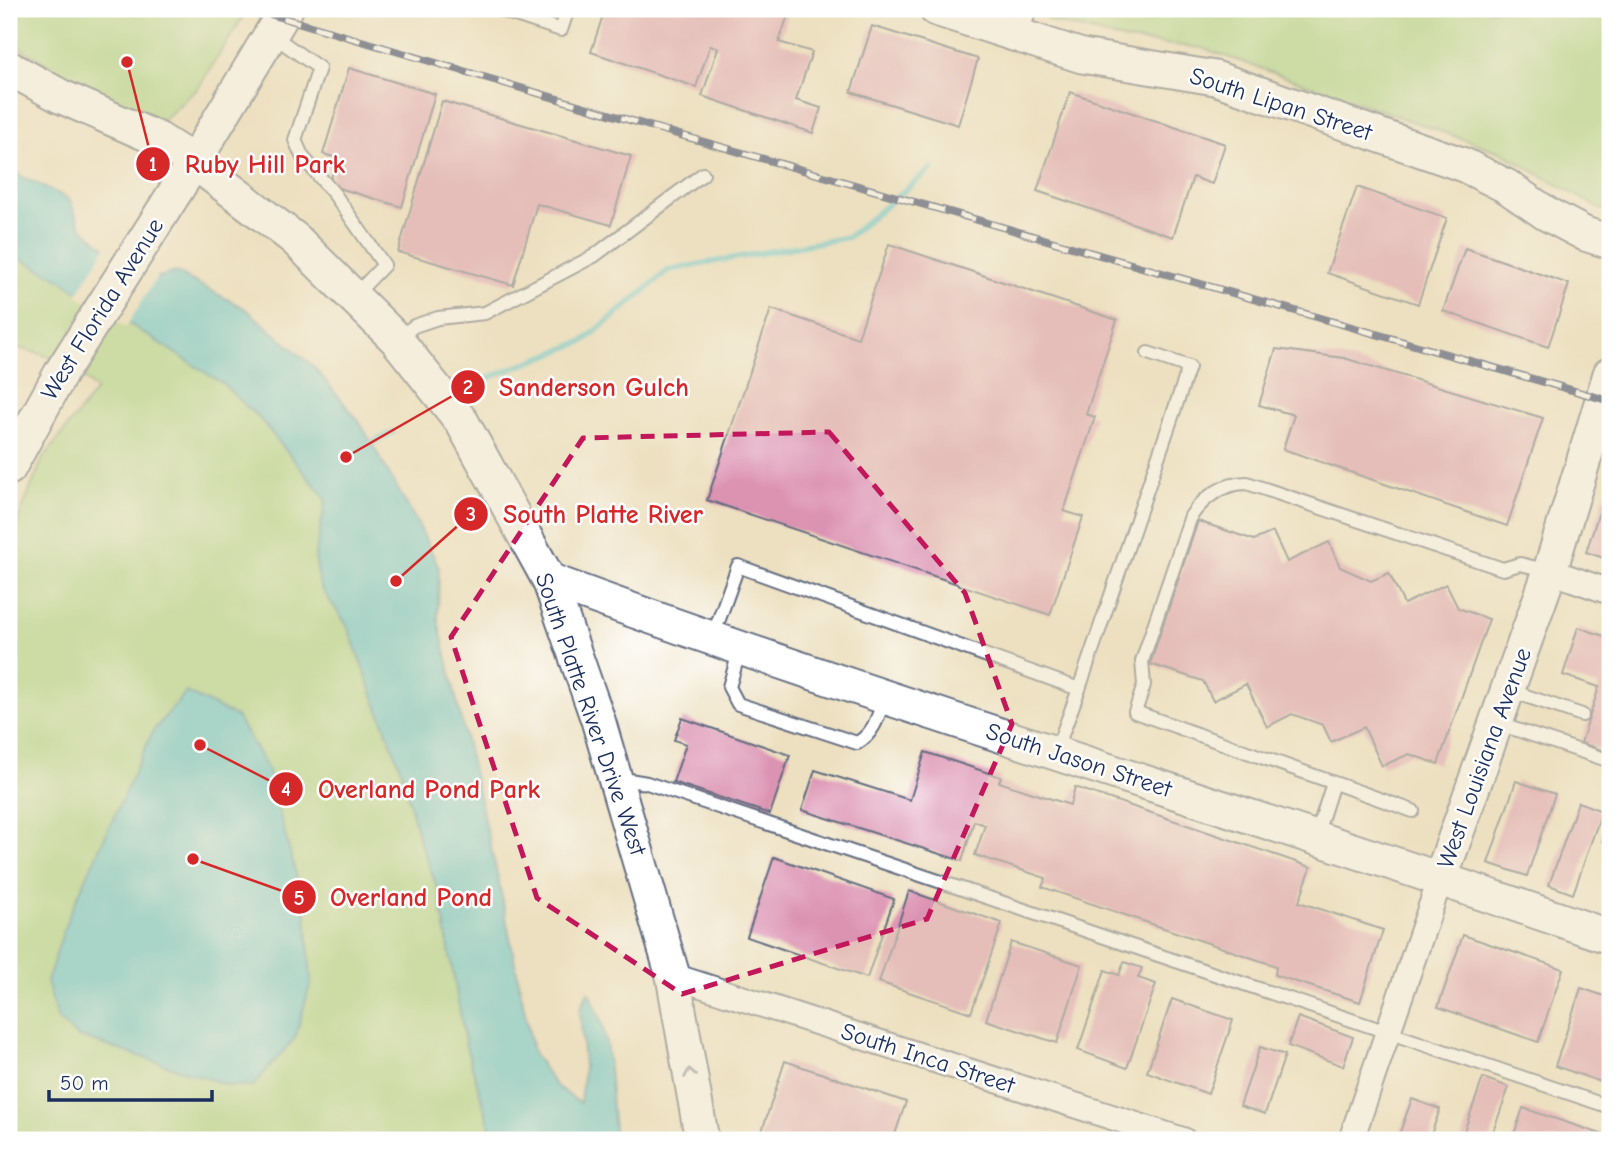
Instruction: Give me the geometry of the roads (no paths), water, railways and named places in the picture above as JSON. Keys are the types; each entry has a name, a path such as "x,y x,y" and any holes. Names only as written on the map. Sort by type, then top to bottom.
{"street":[{"name":"South Lipan Street","path":"936,9 1020,22 1082,56 1215,78 1464,164 1506,186 1556,219 1610,242"},
{"name":"West Florida Avenue","path":"9,468 69,359 194,162 279,21"},
{"name":"South Platte River Drive West","path":"9,68 61,96 158,139 194,162 295,239 396,339 463,422 549,580 617,778 673,976 702,1140"},
{"name":"West Louisiana Avenue","path":"1352,1140 1441,877 1550,571 1610,374"},
{"path":"1550,571 1610,592"},
{"name":"South Jason Street","path":"549,580 726,644 1441,877 1610,937"},
{"name":"South Inca Street","path":"673,976 1182,1140"}],"lane":[{"path":"497,9 561,30 568,9"},
{"path":"279,21 319,68 295,140 302,156 335,195 384,265 353,296"},
{"path":"396,339 414,326 438,318 485,313 594,256 703,174"},
{"path":"1056,752 1189,368 1148,353"},
{"path":"1413,811 1136,712 1144,685 1142,662 1191,516 1200,503 1227,486 1247,483 1503,569 1520,564 1550,571"},
{"path":"884,696 877,722 867,737 857,743 738,704 729,687 726,644 738,566 1079,689"},
{"path":"1508,690 1582,715"},
{"path":"1496,723 1610,761"},
{"path":"617,778 647,783 1610,1107"},
{"path":"1316,837 1333,783"}],"water":[{"path":"9,170 69,199 81,227 144,281 176,272 246,309 314,367 359,421 420,528 439,568 438,620 498,878 533,1052 555,1085 580,1103 584,1067 580,1009 588,992 597,1008 606,1044 616,1140 494,1140 466,1046 439,892 419,839 402,772 347,625 320,586 315,556 326,499 261,420 222,383 56,277 9,253"},
{"path":"186,692 237,717 267,768 306,912 311,982 295,1038 253,1086 228,1085 77,1036 58,1020 47,982 67,920 153,731"}],"waterway":[{"path":"451,392 584,341 669,270 848,237 932,168"},
{"path":"364,447 393,432"}],"railway":[{"path":"253,9 680,135 1610,401"}],"place":[{"name":"Ruby Hill Park","path":"127,62"},
{"name":"Sanderson Gulch","path":"346,457"},
{"name":"South Platte River","path":"396,581"},
{"name":"Overland Pond Park","path":"200,745"},
{"name":"Overland Pond","path":"193,859"}]}
